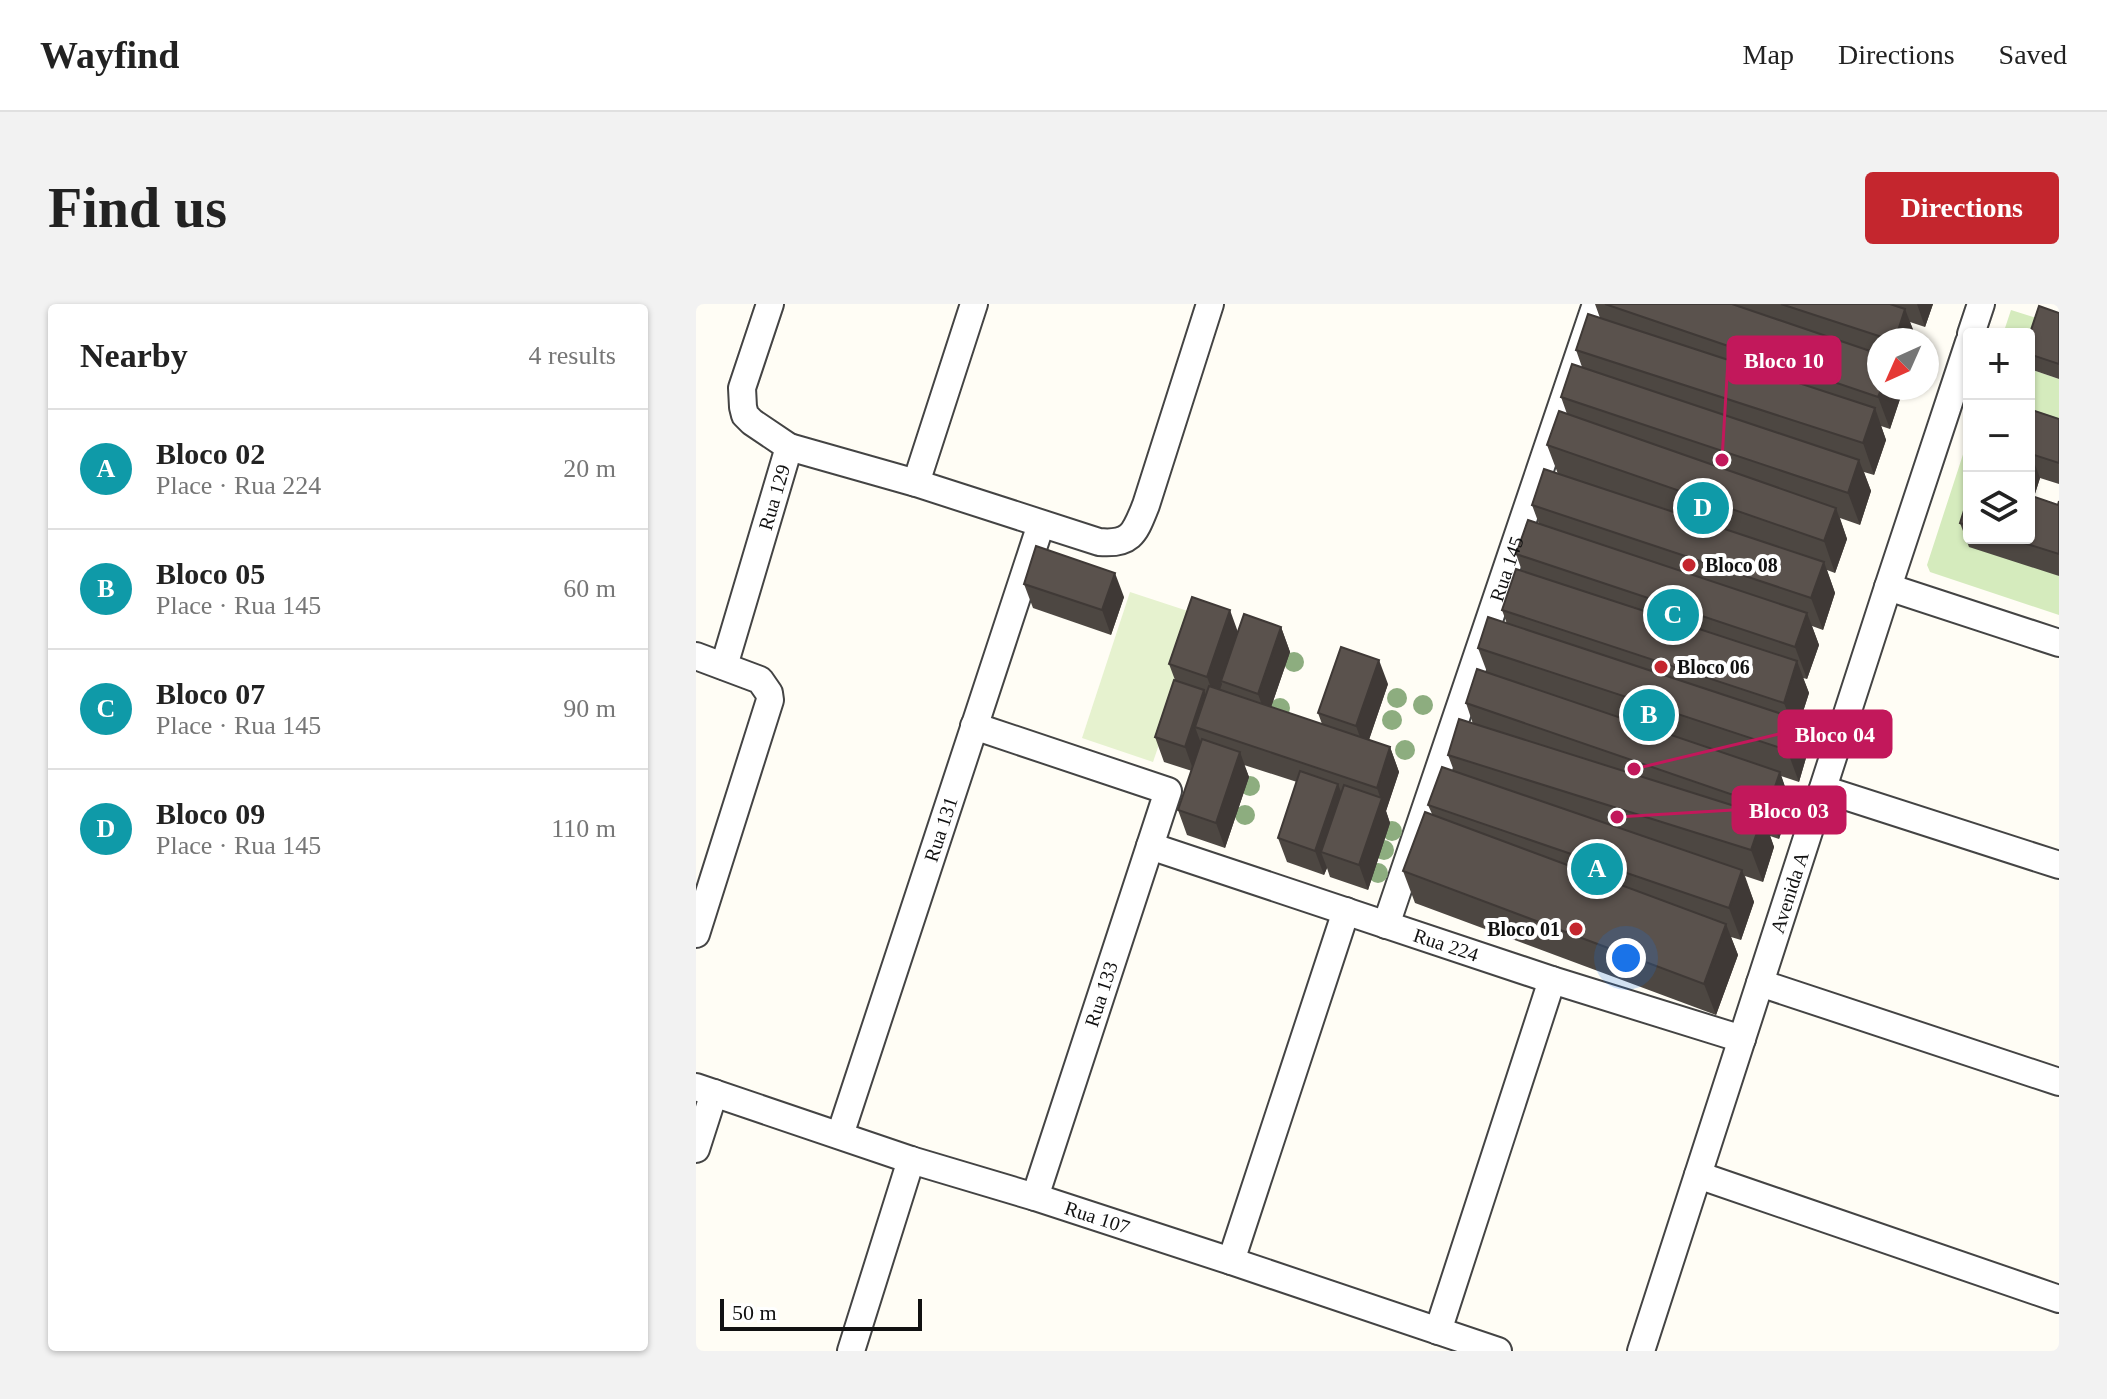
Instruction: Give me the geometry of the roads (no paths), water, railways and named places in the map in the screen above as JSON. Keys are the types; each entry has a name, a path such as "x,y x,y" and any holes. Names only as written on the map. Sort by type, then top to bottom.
{"street":[{"name":"Rua 129","path":"724,666 789,447 752,422 745,415 743,407 742,388 770,304"},
{"path":"916,483 974,304"},
{"path":"789,447 916,483 1099,542 1114,544 1126,540 1135,530 1146,505 1210,304"},
{"name":"Rua 145","path":"1386,925 1596,304"},
{"path":"1973,328 1981,304"},
{"name":"Avenida A","path":"1641,1351 1888,587 1961,394"},
{"name":"Rua 131","path":"840,1135 1041,524"},
{"path":"1888,587 2059,643"},
{"path":"696,656 760,680 770,700 765,722 706,874 696,934"},
{"name":"Rua 133","path":"974,726 1168,791 1035,1197"},
{"path":"1823,789 2059,865"},
{"name":"Rua 224","path":"1150,846 1552,980 1742,1039"},
{"path":"1231,1261 1346,911"},
{"path":"1438,1331 1552,980"},
{"path":"1760,983 2059,1082"},
{"path":"696,1149 705,1090"},
{"name":"Rua 107","path":"705,1090 1498,1351"},
{"path":"851,1351 911,1160"},
{"path":"1698,1175 2059,1299"}],"place":[{"name":"Bloco 10","path":"1722,460"},
{"name":"Bloco 09","path":"1703,508"},
{"name":"Bloco 08","path":"1689,565"},
{"name":"Bloco 07","path":"1673,615"},
{"name":"Bloco 06","path":"1661,667"},
{"name":"Bloco 05","path":"1649,715"},
{"name":"Bloco 04","path":"1634,769"},
{"name":"Bloco 03","path":"1617,817"},
{"name":"Bloco 02","path":"1597,869"},
{"name":"Bloco 01","path":"1576,929"}]}
